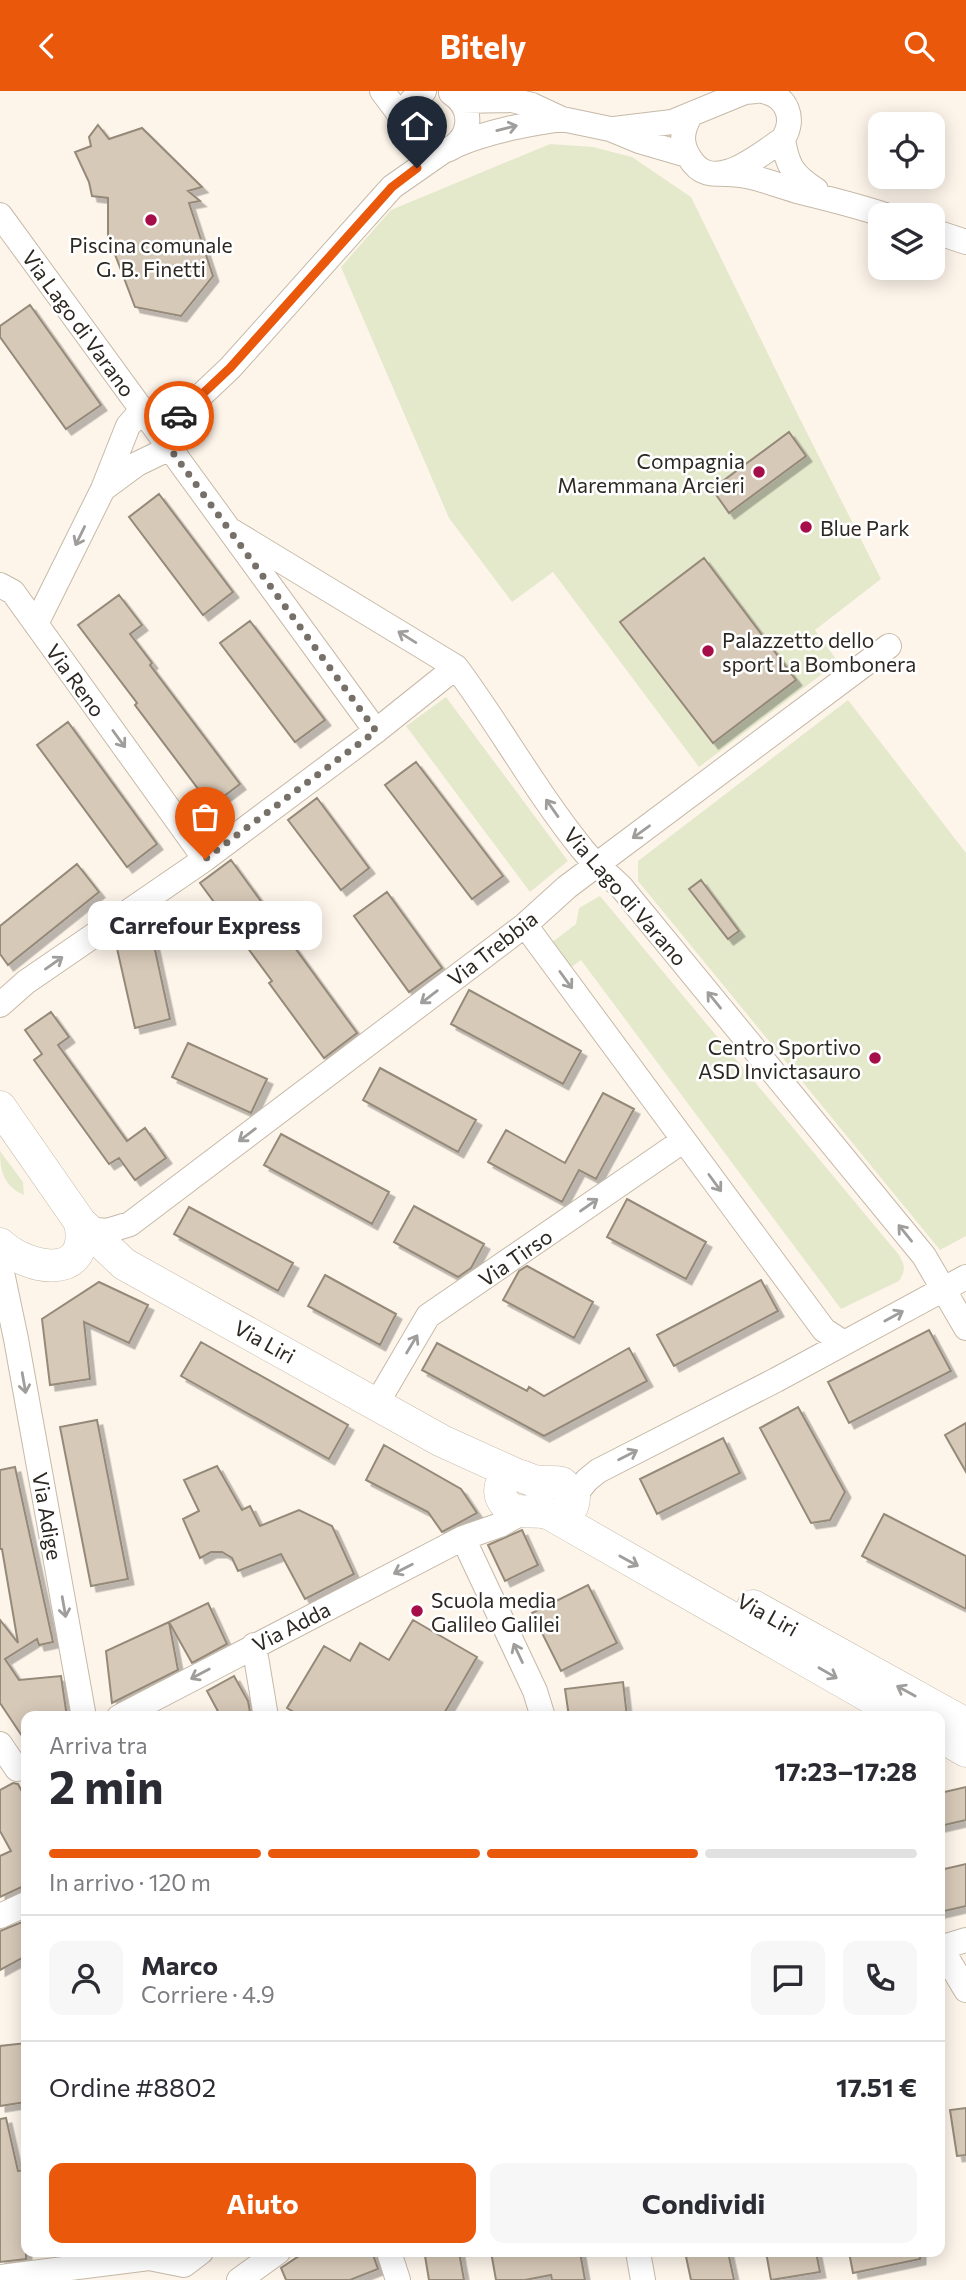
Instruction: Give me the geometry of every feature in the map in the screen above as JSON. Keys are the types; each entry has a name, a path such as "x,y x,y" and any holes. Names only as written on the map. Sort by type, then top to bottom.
{"main road":[{"name":"Via Liri","path":"0,1107 83,1226 124,1264 376,1402 508,1483 562,1483 550,1507"},
{"path":"64,1263 78,1249 83,1226"},
{"name":"Via Liri","path":"0,1244 12,1255 36,1265 49,1267 92,1258 124,1264"},
{"name":"Via Liri","path":"508,1483 501,1498 510,1508 587,1510 618,1530 943,1711"},
{"name":"Via Liri","path":"550,1507 895,1711"},
{"name":"Via Liri","path":"945,1712 966,1724"},
{"path":"945,1739 966,1751"}],"street":[{"path":"382,91 417,145 426,150 450,148 466,130 468,119 456,95"},
{"path":"392,187 402,155 408,105 424,91"},
{"path":"610,129 672,122 755,91"},
{"path":"722,174 741,167 783,139 790,124 788,99 762,91"},
{"path":"456,95 512,100 562,119 610,129 687,155"},
{"path":"690,116 683,135 687,155 705,172 749,176 868,210"},
{"path":"392,187 450,148 478,136 516,125 562,119"},
{"path":"783,139 794,173 826,196"},
{"name":"Via Reno","path":"103,489 154,454 392,187"},
{"name":"Via Lago di Varano","path":"0,215 376,731"},
{"path":"945,235 966,241"},
{"name":"Via Reno","path":"142,410 128,426 103,489 36,624 205,859"},
{"name":"Via Lago di Varano","path":"232,531 456,667 477,695 501,736 584,852 622,888 925,1256 966,1328"},
{"path":"0,585 13,591 36,624"},
{"name":"Via Trebbia","path":"83,1226 107,1231 130,1224 525,925 567,887 889,646"},
{"path":"0,1005 26,982 205,859 376,731 456,667"},
{"path":"525,925 824,1330 844,1343"},
{"name":"Via Tirso","path":"376,1402 428,1316 684,1140"},
{"name":"Via Adige","path":"0,1263 6,1320 83,1711"},
{"path":"944,1289 966,1277"},
{"name":"Via Adda","path":"130,1711 463,1538 550,1507 598,1471 944,1289"},
{"name":"Via Adda","path":"463,1538 494,1512 508,1483"},
{"path":"463,1538 535,1691 541,1711"},
{"path":"254,1645 265,1711"},
{"path":"0,1744 14,1771"},
{"path":"0,1916 21,1906"},
{"path":"945,1946 966,1940"},
{"path":"945,1956 966,1990"},
{"path":"239,2280 271,2257"},
{"path":"391,2257 398,2280"},
{"path":"639,2257 643,2280"},
{"path":"0,2277 149,2258 188,2262"}],"green space":[{"path":"550,144 593,147 632,157 691,197 881,579 815,630 838,662 699,767 553,572 512,602 449,518 341,267 391,210"},
{"path":"446,697 568,861 530,892 406,726"},
{"name":"Centro Sportivo ASD Invictasauro","path":"848,700 966,853 966,1236 940,1250 638,881 638,861"},
{"path":"600,896 899,1255 904,1268 899,1281 841,1309 581,960 569,969 551,943 576,924 579,908"},
{"path":"0,1151 23,1182 24,1195 4,1177"}],"building":[{"name":"Piscina comunale G. B. Finetti","path":"98,125 109,139 142,128 202,187 188,191 200,201 189,203 213,276 181,316 135,307 108,236 108,198 92,196 89,182 75,152 91,146 89,137"},
{"path":"30,305 101,405 66,429 0,337 0,326"},
{"name":"Compagnia Maremmana Arcieri","path":"789,432 806,456 729,513 712,489"},
{"path":"159,494 233,592 203,615 129,517"},
{"name":"Palazzetto dello sport La Bombonera","path":"704,558 796,680 713,743 620,622"},
{"path":"119,595 142,625 130,634 152,663 150,665 240,784 211,806 78,625"},
{"path":"250,621 325,720 295,742 220,643"},
{"path":"68,722 157,844 127,867 37,745"},
{"path":"416,762 503,876 472,899 385,785"},
{"path":"317,798 369,868 341,890 288,820"},
{"path":"231,860 357,1033 324,1058 200,883"},
{"path":"77,864 99,892 8,965 0,954 0,926"},
{"path":"701,880 739,931 728,939 689,889"},
{"path":"387,892 442,968 409,992 354,916"},
{"path":"152,936 170,1019 135,1028 116,944"},
{"path":"469,990 581,1051 563,1084 451,1024"},
{"path":"51,1012 69,1037 58,1045 127,1141 145,1128 166,1158 135,1180 119,1158 109,1164 34,1060 42,1054 25,1030"},
{"path":"188,1043 267,1079 251,1113 172,1077"},
{"path":"380,1068 476,1120 458,1152 363,1100"},
{"path":"603,1093 634,1109 596,1179 579,1170 562,1202 488,1162 506,1130 565,1163"},
{"path":"281,1134 389,1192 372,1224 264,1165"},
{"path":"627,1199 706,1242 686,1279 607,1237"},
{"path":"414,1206 484,1244 471,1268 458,1277 394,1242"},
{"path":"189,1207 293,1263 278,1291 174,1234"},
{"path":"527,1266 593,1302 574,1338 503,1300 519,1271"},
{"path":"325,1275 396,1314 380,1345 308,1306"},
{"path":"761,1280 778,1311 674,1366 657,1335"},
{"path":"99,1282 148,1305 129,1343 84,1322 90,1379 50,1385 42,1319"},
{"path":"929,1330 951,1371 849,1423 828,1382"},
{"path":"201,1342 348,1425 329,1459 181,1376"},
{"path":"437,1343 527,1391 529,1387 544,1396 629,1348 647,1381 544,1436 422,1370"},
{"path":"798,1407 845,1492 830,1520 811,1523 760,1428"},
{"path":"97,1420 128,1579 91,1586 60,1427"},
{"path":"966,1423 966,1472 945,1435"},
{"path":"723,1438 740,1473 657,1514 640,1479"},
{"path":"384,1445 461,1489 477,1513 442,1532 428,1512 366,1480"},
{"path":"217,1466 242,1510 250,1506 260,1526 299,1510 332,1526 354,1574 305,1599 281,1554 238,1571 232,1558 222,1552 211,1552 200,1558 183,1519 199,1511 184,1480"},
{"path":"15,1467 53,1642 39,1645 37,1639 5,1659 19,1680 61,1676 66,1711 21,1711 21,1734 0,1703 0,1620 18,1643 0,1549 0,1470"},
{"path":"884,1514 966,1556 966,1609 862,1556"},
{"path":"522,1530 538,1565 505,1581 488,1545"},
{"path":"588,1585 617,1643 561,1671 532,1613"},
{"path":"208,1603 227,1644 192,1663 169,1622"},
{"path":"413,1620 477,1657 446,1711 292,1711 287,1708 324,1646 350,1661 360,1643 389,1660"},
{"path":"169,1622 178,1670 112,1703 106,1651"},
{"path":"234,1676 248,1701 250,1711 218,1711 207,1691"},
{"path":"623,1682 626,1711 568,1711 565,1689"},
{"path":"13,1783 18,1784 21,1790 21,1887 0,1897 0,1856 11,1851 0,1831 0,1790"},
{"path":"966,1787 966,1820 945,1825 945,1792"},
{"path":"966,1864 966,1906 945,1911 945,1869"},
{"path":"21,1922 21,1959 0,1970 0,1931"},
{"path":"21,2044 21,2103 0,2106 0,2046"},
{"path":"966,2108 966,2155 957,2156 950,2110"},
{"path":"6,2118 18,2171 21,2171 21,2257 26,2259 0,2262 0,2119"},
{"path":"298,2257 374,2257 378,2269 350,2280 286,2280 281,2268"},
{"path":"425,2257 460,2257 464,2280 429,2280"},
{"path":"492,2257 581,2257 585,2280 552,2280 551,2275 525,2280 496,2280"},
{"path":"686,2257 729,2257 734,2280 691,2280"},
{"path":"767,2257 817,2257 820,2272 771,2280"},
{"path":"850,2257 920,2257 920,2259 853,2273"}],"way so far":[{"path":"179,416 160,435 376,731 205,859"}],"place":[{"name":"Piscina comunale G. B. Finetti","path":"151,220"},
{"name":"Compagnia Maremmana Arcieri","path":"759,472"},
{"name":"Blue Park","path":"806,527"},
{"name":"Palazzetto dello sport La Bombonera","path":"708,651"},
{"name":"Carrefour Express","path":"205,859"},
{"name":"Centro Sportivo ASD Invictasauro","path":"875,1058"},
{"name":"Scuola media Galileo Galilei","path":"417,1611"}],"route":[{"path":"179,416 230,368 392,187 417,168"}]}
